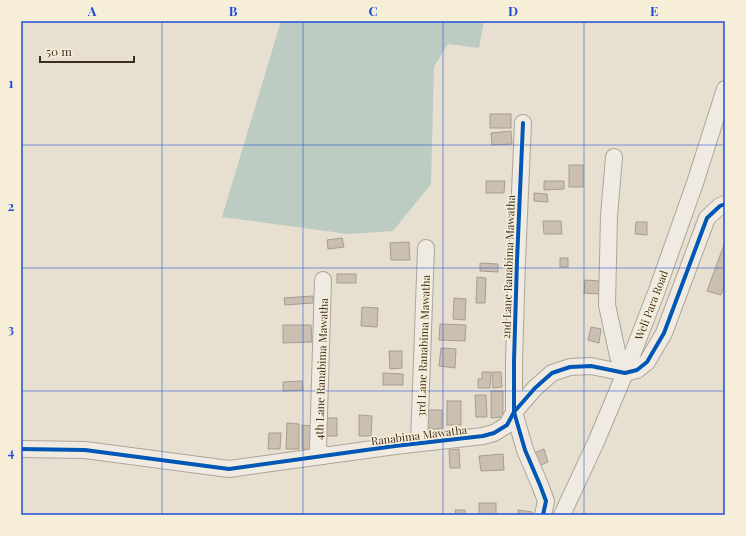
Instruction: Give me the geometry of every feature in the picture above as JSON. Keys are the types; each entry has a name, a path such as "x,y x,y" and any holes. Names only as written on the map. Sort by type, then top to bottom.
{"street":[{"name":"Weli Para Road","path":"562,515 596,442 656,293 695,183 725,89"},
{"name":"2nd Lane Ranabima Mawatha","path":"523,123 516,276 514,412 524,450 546,501 543,515"},
{"path":"614,158 609,216 607,305 618,356 625,373 637,370 647,362 661,339 707,218 720,206 725,204"},
{"name":"3rd Lane Ranabima Mawatha","path":"419,444 426,248"},
{"name":"4th Lane Ranabima Mawatha","path":"323,280 318,448 323,456"},
{"name":"Ranabima Mawatha","path":"21,449 85,450 229,469 483,436 494,433 507,425 514,412 535,388 552,373 570,367 591,366 625,373"}],"shaded area":[{"path":"281,21 484,21 479,48 448,44 434,67 431,184 393,231 348,234 222,217"}],"building":[{"path":"490,114 511,114 511,128 490,128"},
{"path":"511,131 512,144 492,145 491,133"},
{"path":"569,165 583,165 583,187 569,187"},
{"path":"486,181 505,181 504,193 486,193"},
{"path":"544,181 564,181 564,189 544,190"},
{"path":"534,193 547,194 548,202 534,201"},
{"path":"543,221 561,221 562,234 544,234"},
{"path":"636,222 647,222 647,235 635,234"},
{"path":"342,238 344,247 328,249 327,240"},
{"path":"409,242 410,260 391,260 390,243"},
{"path":"725,242 725,284 721,295 707,291"},
{"path":"560,258 568,258 568,267 560,267"},
{"path":"480,263 498,264 498,272 480,271"},
{"path":"337,274 356,274 356,283 337,283"},
{"path":"477,277 486,278 485,303 476,303"},
{"path":"585,280 600,281 600,294 584,293"},
{"path":"313,296 313,303 285,305 284,298"},
{"path":"454,298 466,299 465,320 453,319"},
{"path":"362,307 378,308 377,327 361,326"},
{"path":"440,324 466,325 465,341 439,340"},
{"path":"283,325 311,325 312,342 283,343"},
{"path":"591,327 601,329 599,343 588,340"},
{"path":"441,348 456,349 455,368 439,366"},
{"path":"389,351 402,351 402,368 390,369"},
{"path":"482,372 491,372 490,388 478,388 478,379 482,379"},
{"path":"492,372 501,372 502,387 493,388"},
{"path":"383,373 403,374 403,385 383,385"},
{"path":"302,381 303,390 283,391 283,382"},
{"path":"491,391 503,391 503,417 491,418"},
{"path":"475,395 486,395 487,417 476,417"},
{"path":"447,401 461,401 461,425 447,425"},
{"path":"427,410 442,410 442,429 428,429"},
{"path":"359,415 372,416 371,436 359,436"},
{"path":"326,418 337,418 337,436 326,436"},
{"path":"287,423 299,424 299,449 286,449"},
{"path":"302,425 313,426 313,450 302,449"},
{"path":"269,433 281,433 280,449 268,449"},
{"path":"459,449 460,468 450,468 449,450"},
{"path":"544,449 548,462 536,467 531,454"},
{"path":"503,454 504,470 481,471 479,456"},
{"path":"479,503 496,503 496,515 479,515"},
{"path":"455,510 465,510 465,515 456,515"},
{"path":"518,510 532,512 532,515 518,515"}],"cycle path":[{"path":"523,123 517,261 514,412 525,450 546,501 543,515"},
{"path":"21,449 85,450 229,469 395,446 483,436 494,433 507,425 514,412 535,388 552,373 570,367 591,366 625,373 637,370 647,362 664,333 707,218 720,206 725,204"}]}
